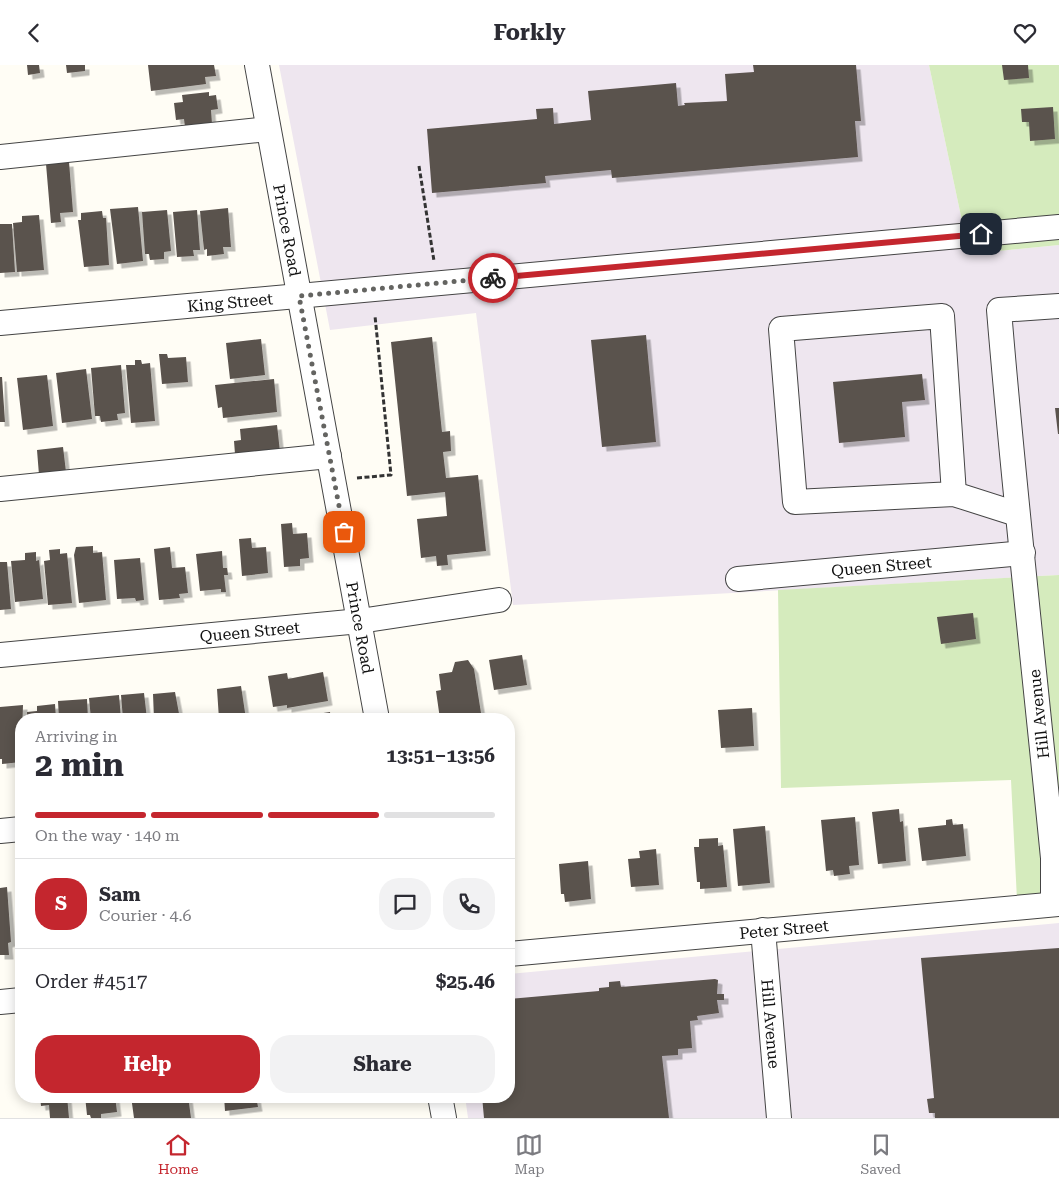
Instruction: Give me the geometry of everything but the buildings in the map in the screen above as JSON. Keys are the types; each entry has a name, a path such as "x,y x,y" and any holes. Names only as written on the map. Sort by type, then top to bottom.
{"street":[{"name":"Prince Road","path":"256,65 376,713"},
{"path":"0,157 268,129"},
{"name":"King Street","path":"0,323 1059,227"},
{"name":"Hill Avenue","path":"1056,904 1024,553 1018,514 999,310 1059,306"},
{"path":"954,494 942,316 781,329 795,501 954,494 1018,514"},
{"path":"0,489 329,456"},
{"name":"Queen Street","path":"738,579 1024,553"},
{"name":"Queen Street","path":"0,655 360,621 499,600"},
{"path":"0,831 15,830"},
{"name":"Peter Street","path":"515,952 1056,904"},
{"name":"Hill Avenue","path":"763,930 779,1118"},
{"path":"0,1002 15,1001"},
{"path":"441,1103 444,1118"}],"path":[{"path":"419,165 436,283"},
{"path":"334,479 391,475 375,317"}],"shaded area":[{"path":"279,65 929,65 969,254 1059,245 1059,575 513,605 476,313 330,330"},
{"path":"1059,923 1059,1118 468,1118 466,1103 515,1103 515,973"}],"green space":[{"path":"929,65 1059,65 1059,245 969,254"},
{"path":"1059,575 1059,897 1017,900 1011,780 781,788 778,590"}],"way so far":[{"path":"344,532 299,296 493,278"}],"route":[{"path":"493,278 981,234"}]}
